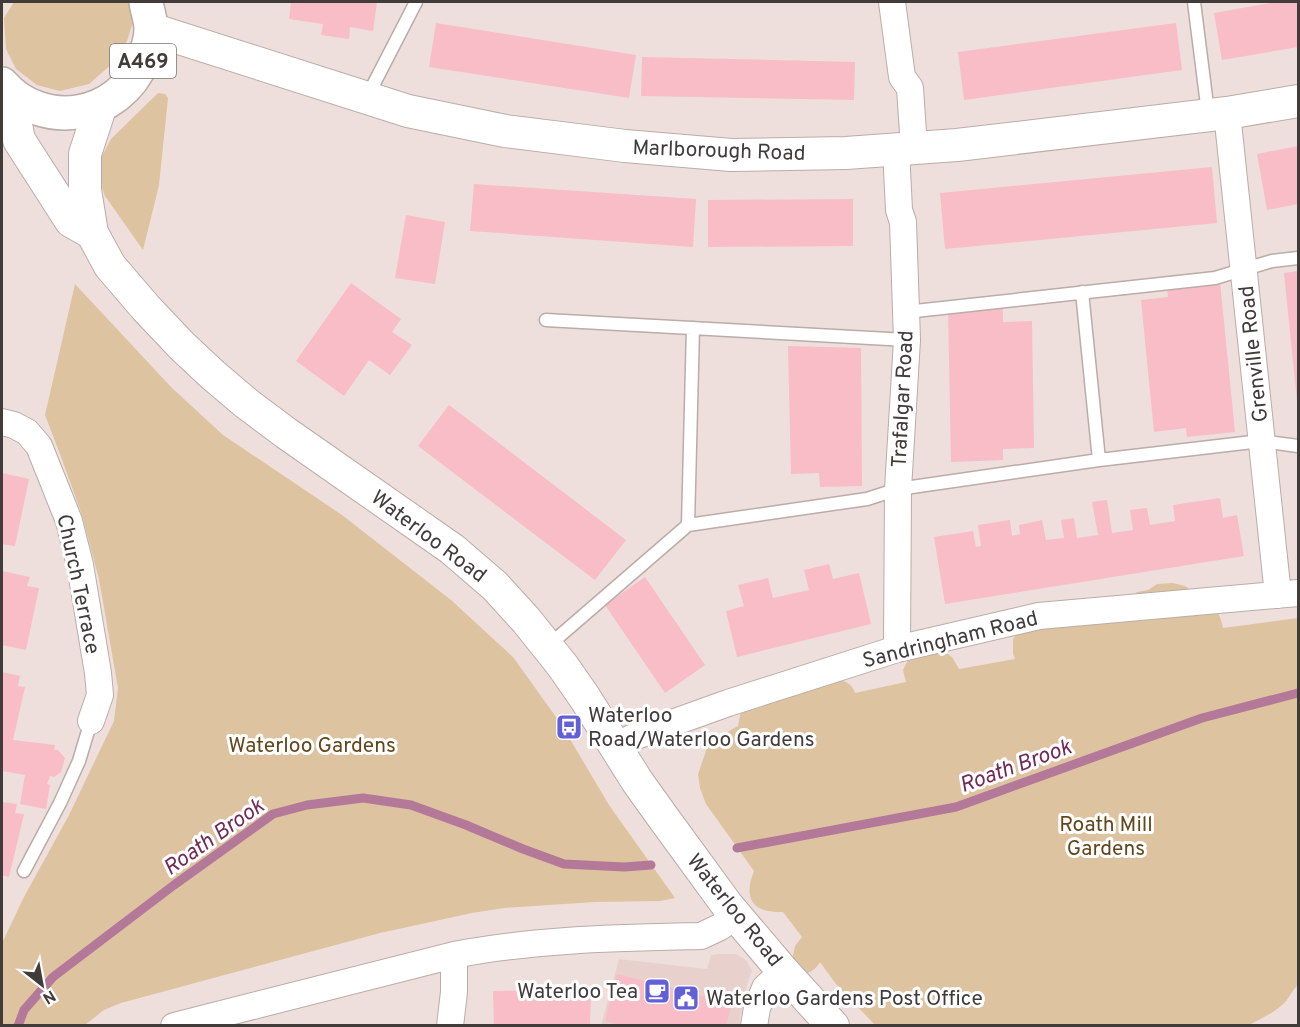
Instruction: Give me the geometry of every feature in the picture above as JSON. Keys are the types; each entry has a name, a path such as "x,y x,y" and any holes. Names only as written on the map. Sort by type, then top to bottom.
{"main road":[{"name":"A469","path":"6,89 31,107 54,113 78,113 101,105 123,91 139,71 148,47 148,15"}],"street":[{"name":"Trafalgar Road","path":"892,2 902,77 910,88 899,210 903,222 907,340 898,489 897,649"},
{"name":"Marlborough Road","path":"148,15 367,98 408,111 506,131 625,146 731,154 846,153 957,145 1218,114 1299,101"},
{"name":"Waterloo Road","path":"6,89 19,140 71,221 92,233"},
{"name":"Waterloo Road","path":"101,105 85,154 85,190 92,233 110,266 146,308 213,375 246,403 452,549 495,586 548,646 585,698 650,799 732,911 833,1026"},
{"name":"Grenville Road","path":"1218,114 1244,269 1261,441 1288,594"},
{"name":"Church Terrace","path":"8,424 27,432 39,446 71,532 80,565 98,673 100,695 91,721"},
{"name":"Sandringham Road","path":"615,746 636,736 728,703 897,649 1039,616 1288,594"},
{"path":"174,1026 454,955 490,948 571,940 700,936 720,927 732,911"},
{"path":"450,1026 454,992 454,955"},
{"path":"754,1026 765,988 783,971"}],"lane":[{"path":"367,98 416,2"},
{"path":"1194,2 1218,114"},
{"path":"906,312 1215,278 1272,261 1299,258"},
{"path":"1083,292 1099,460"},
{"path":"546,320 907,340"},
{"path":"688,525 693,328"},
{"path":"548,646 688,525 867,499 898,489 1099,460 1261,441 1299,446"},
{"path":"24,872 79,761 91,721"}],"shaded area":[{"path":"736,954 746,960 752,971 747,984 739,1025 601,1026 619,959 707,969 711,955"}],"green space":[{"path":"14,2 129,2 134,19 127,41 114,62 89,84 60,91 37,85 16,69 6,49 4,18"},
{"path":"158,93 165,94 168,98 159,185 143,250 105,196 98,177 100,160 111,139"},
{"name":"Waterloo Gardens","path":"75,284 171,387 223,435 342,515 451,600 513,657 561,724 609,805 675,898 660,901 594,902 504,908 472,913 380,933 121,1003 104,1010 85,1025 2,1025 2,943 24,897 69,815 114,721 118,688 99,579 82,515 45,415"},
{"name":"Roath Mill Gardens","path":"1173,583 1185,586 1216,608 1223,628 1298,618 1298,985 1282,1005 1249,1025 875,1025 836,984 820,962 817,967 803,975 791,964 795,946 802,937 783,912 761,909 752,901 750,884 754,871 706,804 700,788 698,774 707,748 715,739 738,726 741,711 834,679 847,683 855,693 906,682 903,670 909,658 939,648 952,657 959,669 1015,659 1013,639 1022,627 1098,597 1113,598 1124,604 1137,592 1148,590 1157,584"}],"building":[{"path":"291,2 377,2 373,31 350,27 349,39 321,35 323,24 289,19"},
{"path":"1277,2 1298,2 1298,47 1222,60 1214,13"},
{"path":"436,23 636,55 629,98 429,67"},
{"path":"1176,23 1182,70 964,100 958,52"},
{"path":"642,57 855,62 854,100 641,96"},
{"path":"1298,146 1298,204 1267,210 1257,154"},
{"path":"1212,167 1217,223 945,249 940,193"},
{"path":"474,184 696,199 693,247 470,231"},
{"path":"853,199 853,246 708,247 708,200"},
{"path":"406,215 445,222 435,284 395,278"},
{"path":"1298,271 1298,401 1297,401 1284,273"},
{"path":"1220,282 1235,432 1187,437 1186,428 1154,432 1141,300 1168,297 1167,288"},
{"path":"351,283 401,319 392,332 412,345 390,375 369,360 344,396 296,361"},
{"path":"1003,306 1003,322 1032,321 1034,448 1003,449 1003,460 951,462 948,308"},
{"path":"788,346 861,348 862,486 820,487 819,473 791,474"},
{"path":"449,405 626,540 595,580 418,446"},
{"path":"2,473 29,479 15,546 2,544"},
{"path":"1220,498 1223,518 1237,515 1244,556 945,604 934,537 973,531 976,547 981,546 978,525 1010,520 1012,536 1020,534 1019,525 1042,520 1046,540 1064,538 1061,520 1074,518 1077,538 1098,535 1092,502 1107,500 1112,533 1133,530 1130,510 1147,508 1150,525 1175,521 1173,505"},
{"path":"829,564 833,579 859,573 871,624 737,657 726,611 744,606 738,585 768,578 773,598 809,590 804,570"},
{"path":"2,571 30,577 27,586 39,588 26,650 2,645"},
{"path":"645,577 705,665 665,693 605,605"},
{"path":"2,672 20,676 18,686 25,687 13,740 55,745 54,750 58,750 65,758 61,772 54,777 50,776 47,784 50,785 46,809 20,804 25,775 2,771"},
{"path":"2,802 17,804 15,813 24,814 9,877 2,875"},
{"path":"617,974 732,1003 726,1026 615,1026 605,1021"},
{"path":"591,989 590,1026 494,1026 493,991"}],"waterway":[{"name":"Roath Brook","path":"737,848 956,807 1202,718 1298,693"},
{"name":"Roath Brook","path":"18,1026 24,1010 53,977 174,885 273,814 307,805 363,798 411,805 564,864 624,867 651,865"}],"place":[{"name":"Waterloo Road/Waterloo Gardens","path":"569,727"},
{"name":"Waterloo Tea","path":"657,991"},
{"name":"Waterloo Gardens Post Office","path":"686,998"}]}
